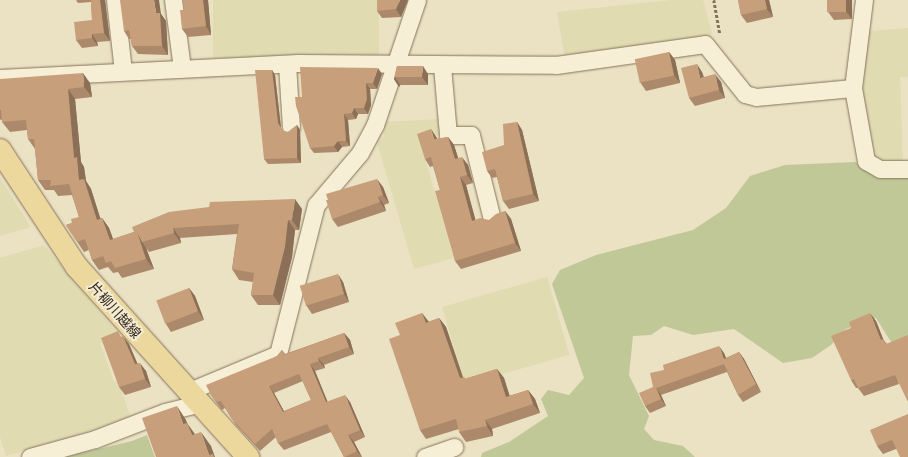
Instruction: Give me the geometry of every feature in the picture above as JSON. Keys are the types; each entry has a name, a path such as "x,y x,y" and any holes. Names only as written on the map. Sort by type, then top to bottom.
{"main road":[{"name":"片柳川越線","path":"0,150 77,267 192,398 248,457"}],"street":[{"path":"115,0 123,71"},
{"path":"173,0 182,68"},
{"path":"30,457 95,439 165,412 278,354 316,205 360,153 375,125 417,0"},
{"path":"864,0 853,88 866,162 880,169 908,169"},
{"path":"0,78 286,64 442,66 556,65 705,44 716,55 745,94 756,97 853,88"},
{"path":"286,64 291,127"},
{"path":"442,66 448,135 471,135 492,219"},
{"path":"426,457 454,447"}],"path":[{"path":"714,0 720,34 716,55"}],"shaded area":[{"path":"213,0 379,0 379,58 213,58"},
{"path":"671,0 703,0 712,33 708,40 565,59 557,12"},
{"path":"908,28 908,77 900,77 903,164 870,159 858,83 865,35 871,31"},
{"path":"440,119 441,134 420,141 454,258 414,269 377,142 384,137 385,122"},
{"path":"0,178 31,227 0,236"},
{"path":"44,245 119,335 100,343 114,382 118,381 130,416 95,430 6,456 0,437 0,258"},
{"path":"547,277 569,355 465,385 442,307"}],"green space":[{"path":"855,162 884,176 908,176 908,342 893,345 876,318 846,329 831,345 812,358 783,363 734,329 693,335 664,326 651,335 633,336 629,375 649,416 644,429 654,440 683,446 695,457 481,457 482,453 509,442 548,416 541,399 548,390 569,395 584,378 552,284 560,270 596,255 693,230 726,208 750,176 785,165"},
{"path":"147,435 155,457 64,457 132,441"}],"building":[{"path":"91,0 100,0 104,33 92,34 92,38 76,40 74,22 92,20"},
{"path":"120,0 154,0 156,13 160,13 162,46 132,46 129,30 124,31"},
{"path":"183,0 203,0 206,26 182,29 180,10 184,10"},
{"path":"377,0 400,0 396,9 377,11"},
{"path":"738,0 765,0 767,9 741,15"},
{"path":"827,0 846,0 846,12 827,12"},
{"path":"669,52 674,75 640,83 635,59"},
{"path":"697,64 700,78 715,74 719,90 689,98 681,68"},
{"path":"397,66 423,66 422,77 395,77 394,79"},
{"path":"300,67 378,68 373,83 366,83 367,99 364,108 354,108 352,113 344,114 346,141 338,141 334,146 310,148 296,106 295,97 302,97"},
{"path":"255,70 272,70 278,123 283,131 288,132 297,125 297,158 264,159"},
{"path":"83,73 84,87 68,89 74,158 77,157 79,180 84,179 97,220 102,218 110,240 134,232 132,227 169,212 209,207 210,202 295,199 292,220 288,220 285,247 273,295 251,295 254,273 232,269 239,224 173,228 174,233 142,242 137,232 146,259 115,268 111,261 106,263 103,256 92,260 85,239 77,242 66,225 72,223 71,219 79,217 69,184 50,186 51,180 38,180 34,139 28,139 26,120 2,122 0,110 0,79"},
{"path":"517,122 533,194 503,201 495,169 487,171 482,152 504,145 503,124"},
{"path":"431,129 434,139 448,137 455,159 462,157 467,175 460,177 472,221 480,218 489,220 496,214 505,211 515,243 455,261 435,191 440,190 431,157 425,159 417,134"},
{"path":"377,179 383,195 378,197 380,202 332,219 326,200 328,200 326,194"},
{"path":"338,274 344,294 306,306 300,286"},
{"path":"189,288 198,311 165,324 156,301"},
{"path":"422,313 426,323 439,318 460,378 464,377 464,379 497,369 506,397 528,390 533,404 485,420 487,426 459,432 456,419 420,430 389,339 400,335 395,323"},
{"path":"870,313 881,340 883,339 886,344 908,335 908,402 895,375 858,388 854,379 851,380 831,336 851,328 849,322"},
{"path":"118,331 121,337 123,336 135,364 140,363 145,379 119,387 101,338"},
{"path":"344,333 349,347 318,358 319,361 310,364 326,402 345,395 360,430 348,435 357,451 344,457 327,424 278,443 272,429 255,444 231,418 221,401 217,402 211,395 206,385 277,356 282,350 284,355","holes":["299,374 311,400 283,412 269,386"]},
{"path":"719,346 724,359 739,352 756,384 738,395 724,364 656,388 661,399 645,406 639,393 653,387 650,373 664,370 663,365"},
{"path":"177,406 183,424 187,423 192,435 201,432 209,455 213,454 214,457 156,457 142,418"},
{"path":"908,414 908,457 900,457 892,440 877,446 870,430"}]}
